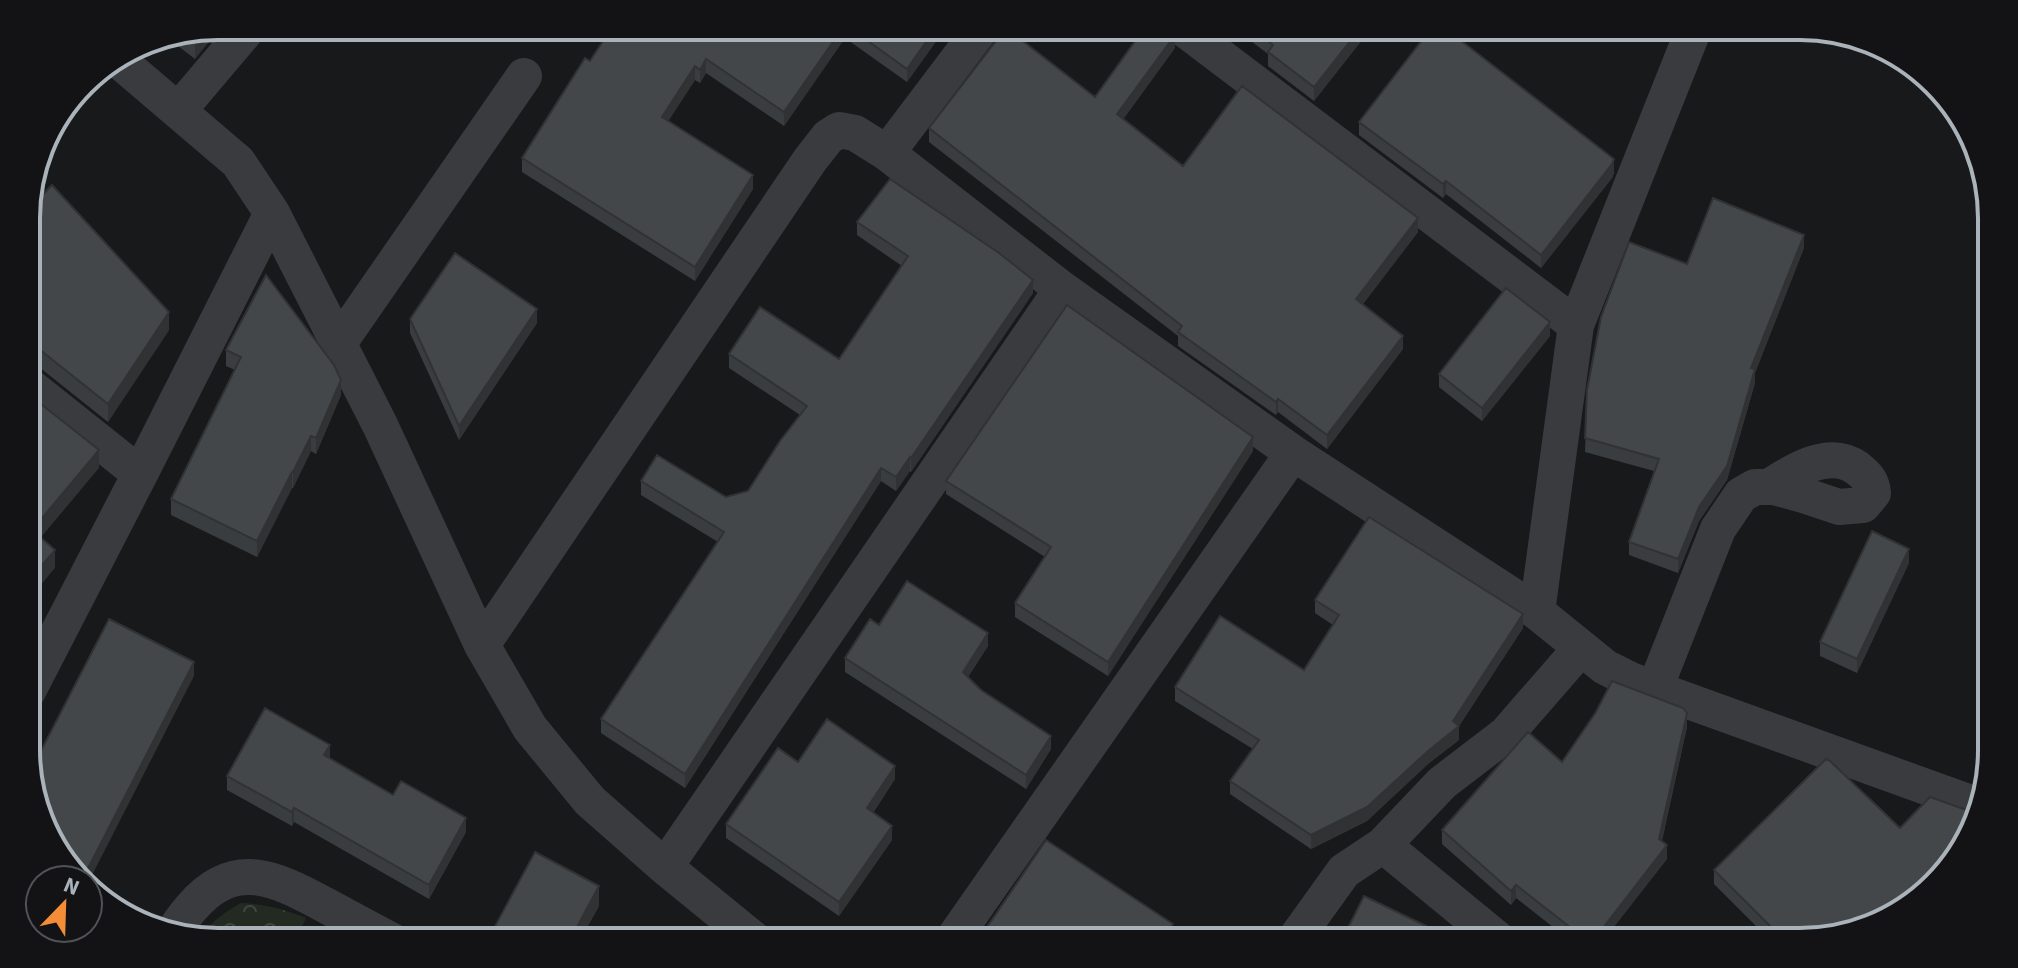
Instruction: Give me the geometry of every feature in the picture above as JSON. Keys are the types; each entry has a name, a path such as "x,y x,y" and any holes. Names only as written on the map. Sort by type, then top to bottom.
{"street":[{"path":"178,111 238,40"},
{"path":"887,153 972,40"},
{"path":"1199,40 1576,325"},
{"path":"1537,612 1576,325 1689,40"},
{"path":"125,66 238,162 272,213 380,425 482,645 530,728 590,801 740,928"},
{"path":"339,343 524,76"},
{"path":"482,645 810,160 828,137 839,130 855,133 887,153 1062,289 1293,453 1537,612 1605,667 1619,675 1970,803"},
{"path":"40,668 272,213"},
{"path":"665,867 1062,289"},
{"path":"40,394 140,474"},
{"path":"961,928 1293,453"},
{"path":"1655,688 1718,529 1741,495 1755,487 1769,487"},
{"path":"1303,928 1344,871 1383,845 1442,783 1506,734 1580,649"},
{"path":"1383,845 1484,928"},
{"path":"178,924 204,894 226,881 245,877 286,884 368,928"}],"green space":[{"path":"241,903 258,904 306,918 301,928 209,927"}],"building":[{"path":"604,40 834,40 784,112 706,59 700,70 695,66 662,117 753,175 695,267 522,158 585,58 590,61"},
{"path":"867,40 927,40 907,69"},
{"path":"997,40 1021,40 1095,97 1136,40 1171,40 1117,114 1183,166 1242,86 1418,218 1356,299 1403,336 1327,435 1178,332 1182,326 929,128"},
{"path":"1267,40 1351,40 1314,87 1268,52 1273,45"},
{"path":"1422,40 1460,40 1614,159 1541,255 1446,181 1443,184 1359,122"},
{"path":"890,179 999,253 1033,280 896,477 881,468 685,774 601,719 724,532 641,481 657,455 726,497 748,491 807,406 729,354 760,307 839,359 908,256 857,222"},
{"path":"52,185 169,312 108,404 40,350 42,196"},
{"path":"1713,198 1804,235 1751,368 1755,369 1727,466 1699,507 1678,559 1629,542 1659,459 1585,438 1587,390 1601,317 1629,242 1687,264"},
{"path":"455,253 537,309 459,426 410,319"},
{"path":"266,275 334,365 341,380 316,438 311,436 257,541 171,499 241,357 226,350"},
{"path":"1506,288 1550,322 1482,408 1439,374"},
{"path":"1067,305 1253,437 1108,662 1015,603 1051,547 946,481"},
{"path":"40,403 99,450 40,520"},
{"path":"1369,517 1523,614 1453,721 1459,726 1367,807 1311,835 1230,781 1259,740 1175,687 1220,616 1304,670 1339,615 1315,600"},
{"path":"1872,531 1909,549 1857,659 1820,642"},
{"path":"40,537 55,550 40,568"},
{"path":"907,581 988,633 963,672 981,690 1051,736 1026,775 845,658 870,619 879,625"},
{"path":"109,619 194,662 90,864 81,864 64,839 46,796 40,752"},
{"path":"1612,681 1683,708 1687,713 1659,839 1667,845 1603,928 1571,928 1516,885 1511,891 1442,830 1528,732 1562,762 1596,712"},
{"path":"265,708 330,745 324,755 393,795 401,781 466,818 429,885 294,808 292,812 227,776"},
{"path":"827,719 895,766 867,808 892,826 839,902 726,824 778,748 798,762"},
{"path":"1826,759 1900,828 1930,797 1967,810 1941,859 1909,891 1879,910 1835,925 1772,928 1714,870"},
{"path":"1046,840 1173,924 1170,928 986,928"},
{"path":"535,852 599,886 576,928 494,928"},
{"path":"1364,896 1430,928 1348,928"}]}
